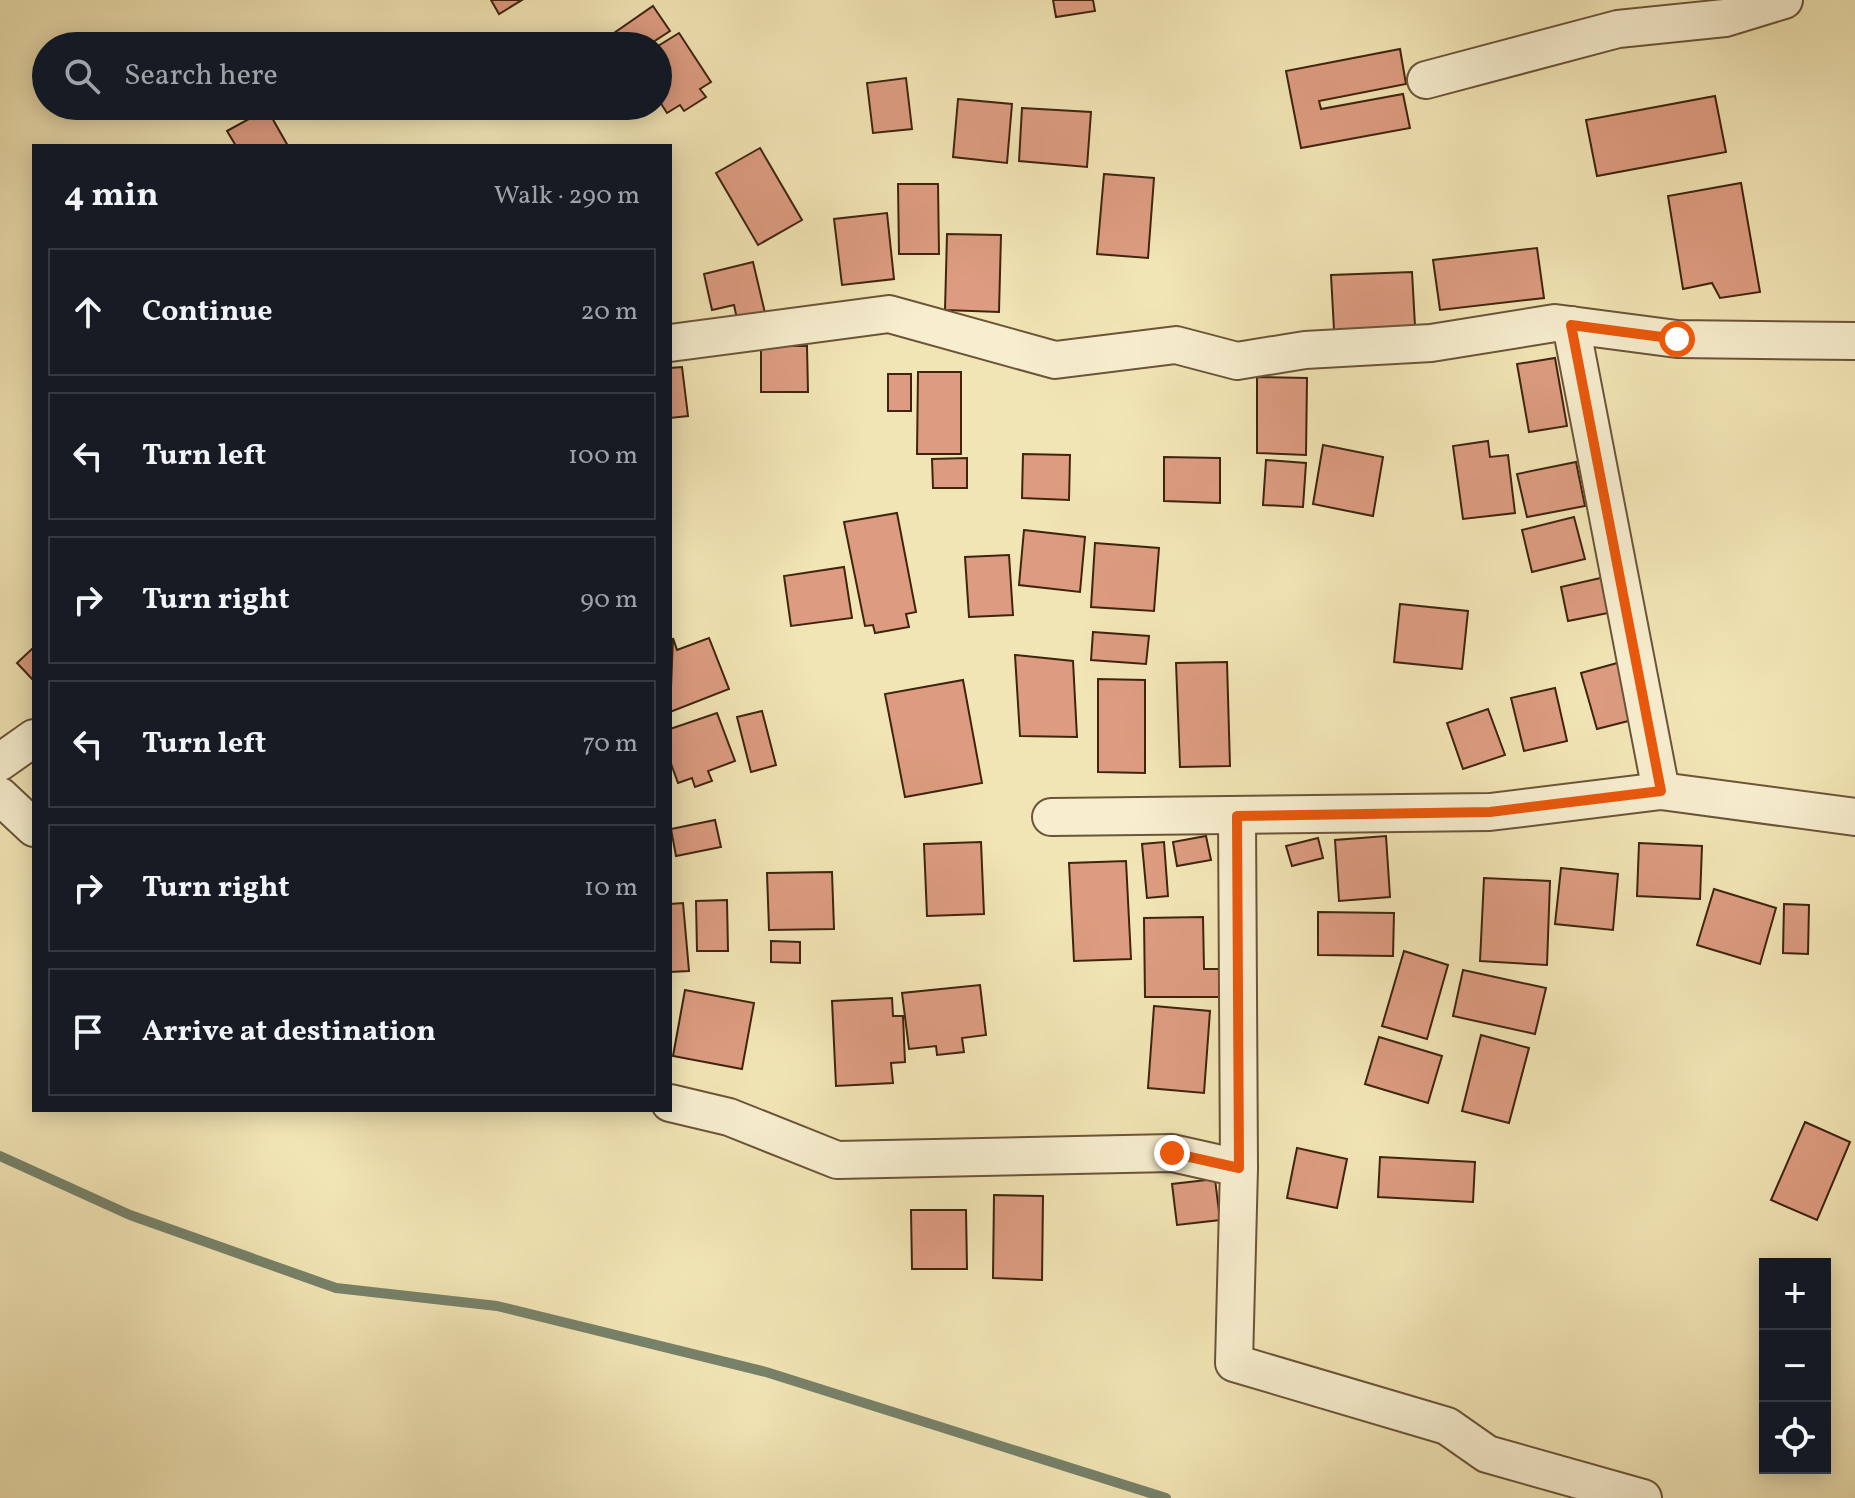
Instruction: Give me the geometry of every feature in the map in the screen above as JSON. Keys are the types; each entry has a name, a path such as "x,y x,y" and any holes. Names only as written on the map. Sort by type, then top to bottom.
{"street":[{"path":"1426,80 1618,29 1725,18 1784,0"},
{"path":"672,343 889,314 1055,360 1176,345 1237,361 1305,350 1431,343 1555,323 1677,339 1855,341"},
{"path":"1571,325 1661,791"},
{"path":"0,762 32,739"},
{"path":"1051,817 1490,812 1661,791 1855,817"},
{"path":"0,796 32,826"},
{"path":"1237,816 1239,1168 1234,1363 1447,1426 1487,1454 1643,1498"},
{"path":"672,1103 729,1117 837,1160 1172,1153 1239,1168"}],"building":[{"path":"491,0 522,0 499,14"},
{"path":"1053,0 1093,0 1095,11 1056,17"},
{"path":"653,6 670,31 668,32 615,32"},
{"path":"679,33 711,82 700,89 706,97 684,111 680,105 672,110 672,37"},
{"path":"1400,49 1406,84 1319,101 1321,109 1403,94 1410,128 1301,148 1286,71"},
{"path":"906,78 912,129 873,133 867,83"},
{"path":"1715,96 1726,152 1597,176 1586,120"},
{"path":"958,99 1012,104 1007,163 953,157"},
{"path":"1022,108 1091,112 1087,167 1019,161"},
{"path":"247,120 273,120 287,144 235,144 227,131"},
{"path":"760,148 802,220 758,245 716,173"},
{"path":"1104,174 1154,178 1148,258 1097,254"},
{"path":"1741,183 1760,292 1720,298 1712,283 1683,289 1668,196"},
{"path":"898,184 938,184 939,254 899,254"},
{"path":"887,213 894,279 842,285 834,219"},
{"path":"947,234 1001,235 999,312 945,310"},
{"path":"1537,248 1544,298 1440,310 1433,260"},
{"path":"753,262 765,313 737,319 734,305 712,310 704,274"},
{"path":"1412,272 1415,326 1334,330 1331,275"},
{"path":"761,346 807,346 808,392 761,392"},
{"path":"1555,358 1567,426 1529,432 1517,364"},
{"path":"682,367 688,416 672,418 672,368"},
{"path":"918,372 961,372 961,454 917,454"},
{"path":"888,374 911,374 911,411 888,411"},
{"path":"1257,377 1307,378 1306,455 1257,453"},
{"path":"1488,441 1490,457 1508,455 1515,513 1463,519 1453,446"},
{"path":"1323,445 1383,457 1373,516 1313,504"},
{"path":"1023,454 1070,455 1069,500 1022,498"},
{"path":"1164,457 1220,458 1220,503 1164,501"},
{"path":"967,458 967,488 933,488 932,459"},
{"path":"1266,460 1306,463 1303,507 1263,505"},
{"path":"1576,462 1585,506 1527,517 1517,474"},
{"path":"897,513 916,612 906,614 909,627 875,633 873,625 865,626 844,522"},
{"path":"1574,517 1585,559 1532,572 1522,530"},
{"path":"1024,530 1085,537 1080,592 1019,585"},
{"path":"1095,543 1159,548 1154,611 1091,607"},
{"path":"1009,555 1013,615 969,617 965,557"},
{"path":"844,567 852,618 791,626 784,576"},
{"path":"1605,577 1613,612 1568,621 1561,587"},
{"path":"1400,604 1468,611 1462,669 1394,662"},
{"path":"1093,632 1149,636 1146,664 1091,660"},
{"path":"673,638 677,650 709,638 729,689 672,711"},
{"path":"32,649 32,679 17,663"},
{"path":"1015,655 1073,661 1077,737 1020,736"},
{"path":"1628,660 1644,717 1597,729 1581,673"},
{"path":"1227,662 1230,766 1180,767 1176,663"},
{"path":"1098,679 1145,680 1145,773 1098,772"},
{"path":"963,680 982,783 905,797 885,694"},
{"path":"1555,688 1567,741 1524,751 1511,698"},
{"path":"1488,709 1505,755 1463,769 1447,723"},
{"path":"762,711 776,765 751,772 737,717"},
{"path":"717,713 735,761 708,771 712,781 695,787 692,778 678,783 672,766 672,728"},
{"path":"715,820 721,847 676,856 672,829"},
{"path":"1206,836 1211,860 1177,866 1173,842"},
{"path":"1386,836 1390,897 1339,901 1335,840"},
{"path":"1318,838 1323,858 1292,866 1286,846"},
{"path":"981,842 984,914 927,916 924,844"},
{"path":"1164,842 1168,896 1147,898 1142,844"},
{"path":"1639,843 1702,846 1700,899 1637,896"},
{"path":"1126,861 1131,959 1074,961 1069,863"},
{"path":"1561,868 1618,874 1613,930 1555,924"},
{"path":"832,872 834,929 769,930 767,873"},
{"path":"1484,878 1550,881 1547,965 1480,961"},
{"path":"1714,889 1776,908 1760,964 1697,945"},
{"path":"727,900 728,951 697,951 696,901"},
{"path":"683,903 689,971 672,972 672,904"},
{"path":"1784,904 1809,905 1808,954 1783,953"},
{"path":"1318,912 1394,913 1393,956 1318,955"},
{"path":"1203,917 1204,969 1222,969 1223,997 1145,997 1144,918"},
{"path":"771,941 800,942 800,963 771,962"},
{"path":"1404,951 1448,965 1427,1039 1382,1026"},
{"path":"1463,970 1546,988 1535,1034 1453,1016"},
{"path":"980,985 986,1035 962,1038 964,1052 937,1055 936,1046 909,1049 902,993"},
{"path":"685,990 754,1003 742,1069 673,1056"},
{"path":"892,998 893,1016 903,1016 905,1062 891,1063 893,1083 836,1086 832,1001"},
{"path":"1154,1006 1210,1011 1204,1093 1148,1088"},
{"path":"1481,1035 1529,1048 1509,1123 1462,1111"},
{"path":"1379,1037 1442,1056 1428,1103 1365,1084"},
{"path":"1805,1122 1850,1142 1817,1220 1771,1200"},
{"path":"1297,1148 1347,1159 1337,1208 1287,1198"},
{"path":"1380,1157 1475,1162 1473,1202 1378,1197"},
{"path":"1215,1179 1220,1220 1177,1225 1172,1184"},
{"path":"994,1195 1043,1196 1042,1280 993,1278"},
{"path":"911,1210 966,1210 967,1269 912,1269"}],"waterway":[{"path":"0,1156 130,1215 336,1288 497,1306 766,1372 1166,1498"}],"route":[{"path":"1172,1153 1239,1168 1237,816 1490,812 1661,791 1571,325 1677,339"}]}
